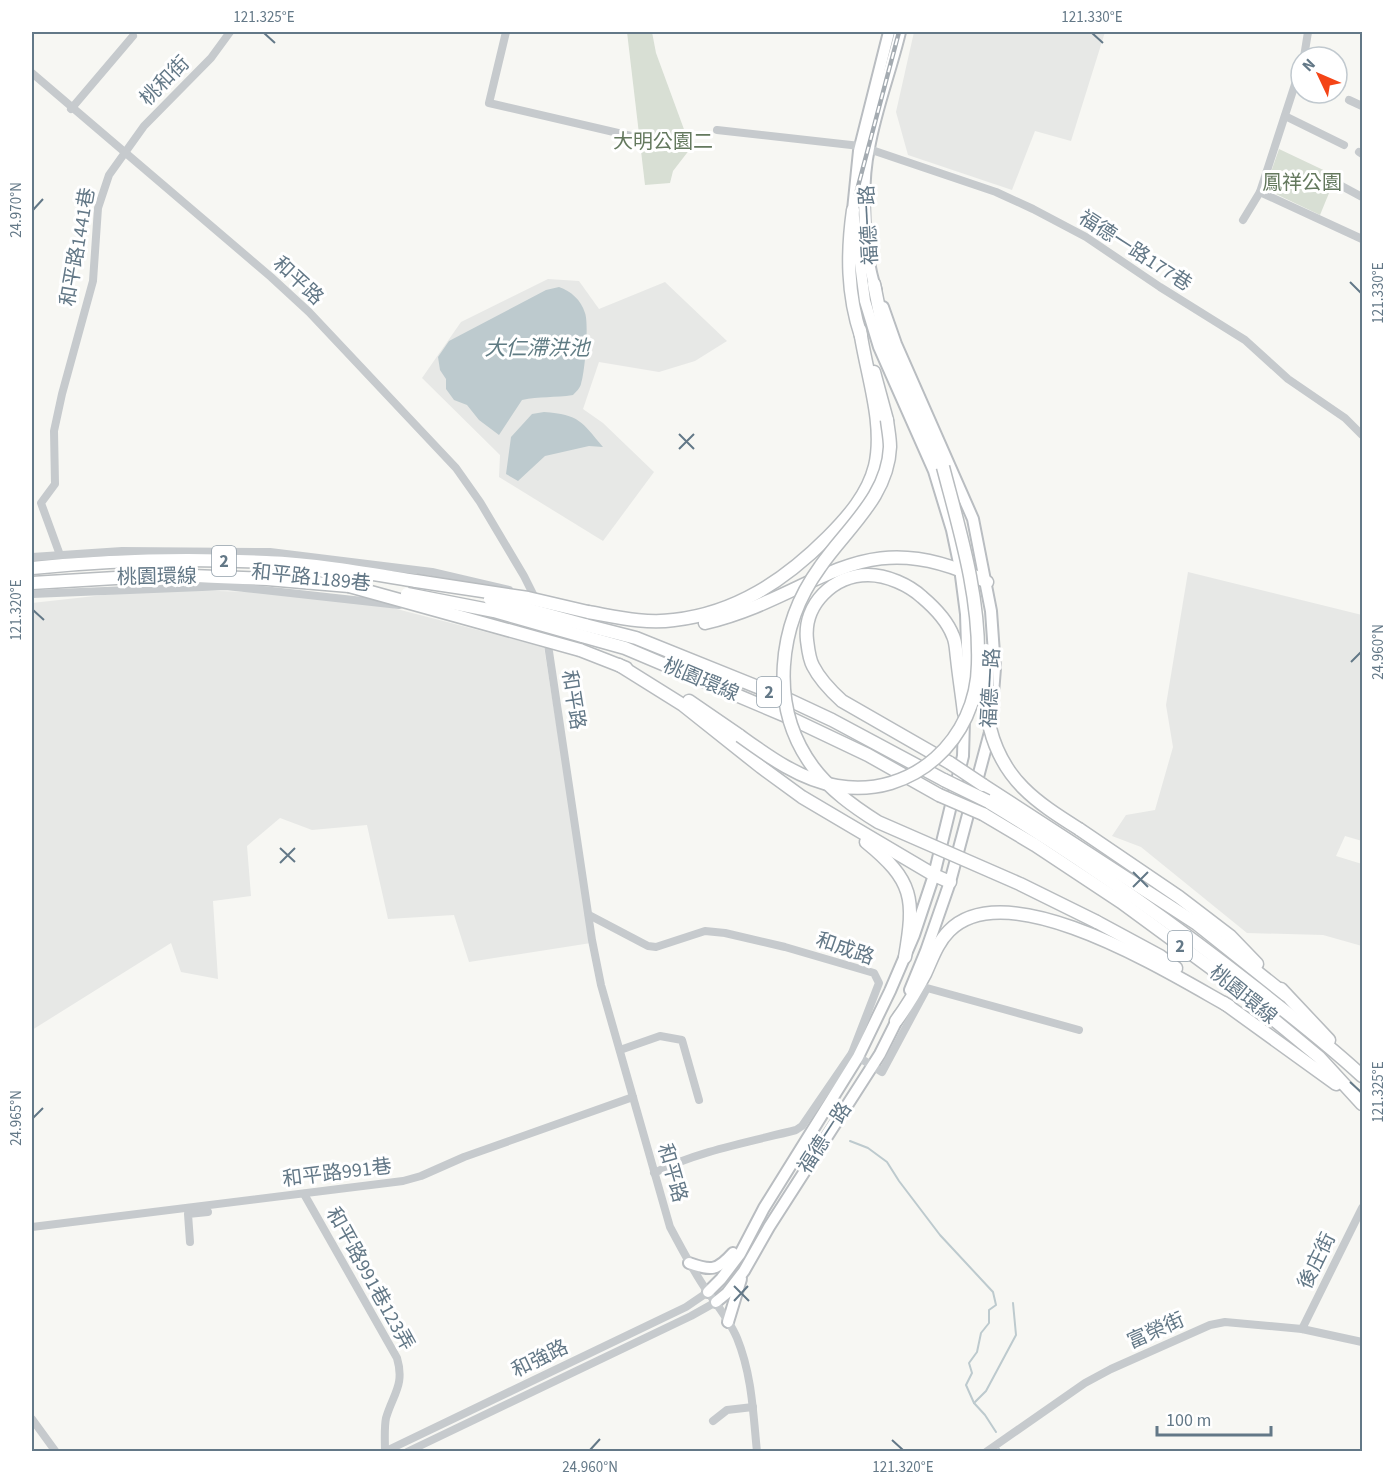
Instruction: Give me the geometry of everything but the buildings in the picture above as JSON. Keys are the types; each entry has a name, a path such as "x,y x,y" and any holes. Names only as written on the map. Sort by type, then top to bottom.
{"highway":[{"path":"853,210 848,245 849,277 860,330 887,420 890,447 887,467 870,504 820,566 794,614 788,633 784,662 786,708 801,746 813,766 827,782 857,809 878,822 1020,884 1160,956 1361,1102"},
{"path":"874,284 889,350 961,508 971,543 984,617 989,728 1001,760 1027,793 1179,897 1230,936 1358,1072"},
{"path":"588,612 649,621 673,621 713,613 781,579 807,558 836,529 862,497 870,483 878,450 876,414 860,330"},
{"path":"349,586 580,650 667,686 764,753 810,778 836,786 875,788 905,780 943,751 957,734 972,703 978,666 977,621 968,564 943,467"},
{"path":"416,581 528,598 633,625 680,626 719,619 764,602 849,564 873,558 924,559 960,568 987,582"},
{"name":"桃園環線","path":"32,568 168,560 267,562 352,571 416,581 584,631 786,716 868,755 939,795 983,814 1035,845 1121,902 1215,971 1319,1057 1361,1102"},
{"name":"桃園環線","path":"32,583 166,575 267,579 349,586 414,595 584,631 636,638 785,698 987,801 1071,853 1172,923 1278,1005 1358,1072"},
{"path":"964,713 954,637 943,617 915,590 883,576 868,575 855,576 825,591 809,617 808,649 812,665 830,690 842,701 950,763 1197,924 1286,995"},
{"path":"619,665 683,705 760,767 834,817 950,882"},
{"path":"834,817 872,847 905,885 911,902 911,923 905,957"},
{"path":"896,1021 912,999 939,944 949,930 974,914 1008,911 1082,931 1133,953 1229,1006"}],"main road":[{"name":"福德一路","path":"716,1302 727,1293 744,1271 769,1227 872,1066 896,1021 918,973 950,882 990,732 994,668 991,611 973,519 896,344 874,284 868,247 864,147 890,32"},
{"name":"福德一路","path":"708,1292 740,1254 764,1208 855,1055 905,957 934,875 963,756 968,677 966,614 960,568 952,530 934,471 879,347 865,301 853,210 856,170 900,32"},
{"path":"955,548 963,559 973,556 980,550"},
{"path":"689,1263 705,1269 718,1268 734,1252 764,1208"},
{"path":"729,1322 744,1271"}],"street":[{"name":"桃和街","path":"123,153 144,126 211,58 230,32"},
{"path":"506,32 489,103 631,136"},
{"path":"73,110 133,36"},
{"name":"和平路","path":"32,74 309,312 456,468 480,502 535,596 547,639 601,985 670,1227 689,1263 729,1322 746,1361 752,1390 757,1452"},
{"path":"1243,220 1260,192 1289,104"},
{"path":"1285,116 1344,145"},
{"name":"福德一路177巷","path":"717,130 864,147 996,192 1058,221 1245,340 1288,379 1345,418 1362,435"},
{"name":"和平路1441巷","path":"60,555 41,503 55,484 54,431 72,353 93,281 98,208 109,175 123,153"},
{"path":"1338,184 1362,196"},
{"path":"1260,192 1358,238"},
{"name":"和平路1189巷","path":"32,557 122,551 270,552 432,572 535,596"},
{"name":"和平路1189巷","path":"32,594 226,586 397,604 547,639"},
{"name":"和成路","path":"589,915 648,946 657,947 705,931 725,933 874,973 879,982 855,1055 802,1126 796,1130 700,1155 654,1173"},
{"path":"855,1055 882,1072 927,988 1079,1030"},
{"path":"620,1050 660,1036 682,1040 699,1100"},
{"name":"和平路991巷","path":"32,1227 403,1182 464,1157 633,1097"},
{"name":"和平路991巷123弄","path":"304,1194 397,1358 400,1370 399,1387 386,1419 385,1451"},
{"name":"後庄街","path":"1302,1329 1362,1208"},
{"path":"190,1242 188,1214 208,1212"},
{"name":"和強路","path":"385,1451 686,1307 708,1292"},
{"name":"和強路","path":"407,1452 716,1302"},
{"name":"富榮街","path":"986,1452 1086,1383 1210,1325 1226,1322 1302,1329 1362,1342"},
{"path":"713,1421 727,1410 753,1407"},
{"path":"32,1419 56,1452"}],"shaded area":[{"path":"914,32 1105,32 1071,141 1035,131 1012,190 908,155 896,112"},
{"name":"大仁滯洪池","path":"548,279 579,281 599,309 665,282 727,341 695,361 659,372 599,362 583,409 603,423 654,472 603,541 499,477 500,455 422,378 461,322"},
{"path":"1188,572 1362,615 1362,841 1345,836 1336,856 1362,864 1362,946 1323,935 1247,933 1141,847 1112,836 1126,815 1155,810 1173,747 1166,705"},
{"path":"158,589 358,599 544,647 591,943 469,962 454,915 388,919 367,825 312,830 280,818 247,846 251,896 213,901 218,979 181,972 171,943 32,1030 32,603"}],"green space":[{"name":"大明公園二","path":"627,32 652,32 656,53 689,143 690,149 673,171 670,183 645,185"},
{"name":"鳳祥公園","path":"1279,149 1336,176 1320,215 1265,189"}],"water":[{"name":"大仁滯洪池","path":"559,287 575,297 585,313 586,348 584,369 578,390 573,395 522,400 499,435 479,420 467,405 454,400 446,389 446,379 440,370 438,357 449,341 546,290"},
{"path":"544,412 565,415 579,421 603,447 589,446 545,456 518,481 506,474 511,437 532,414"}],"waterway":[{"path":"850,1141 868,1148 887,1162 940,1235 993,1292 996,1305 989,1310 989,1323 981,1333 977,1352 969,1363 972,1373 966,1385 974,1403 996,1432"},
{"path":"974,1403 986,1391 1016,1335 1013,1303"}],"railway":[{"path":"856,194 899,32"}]}
